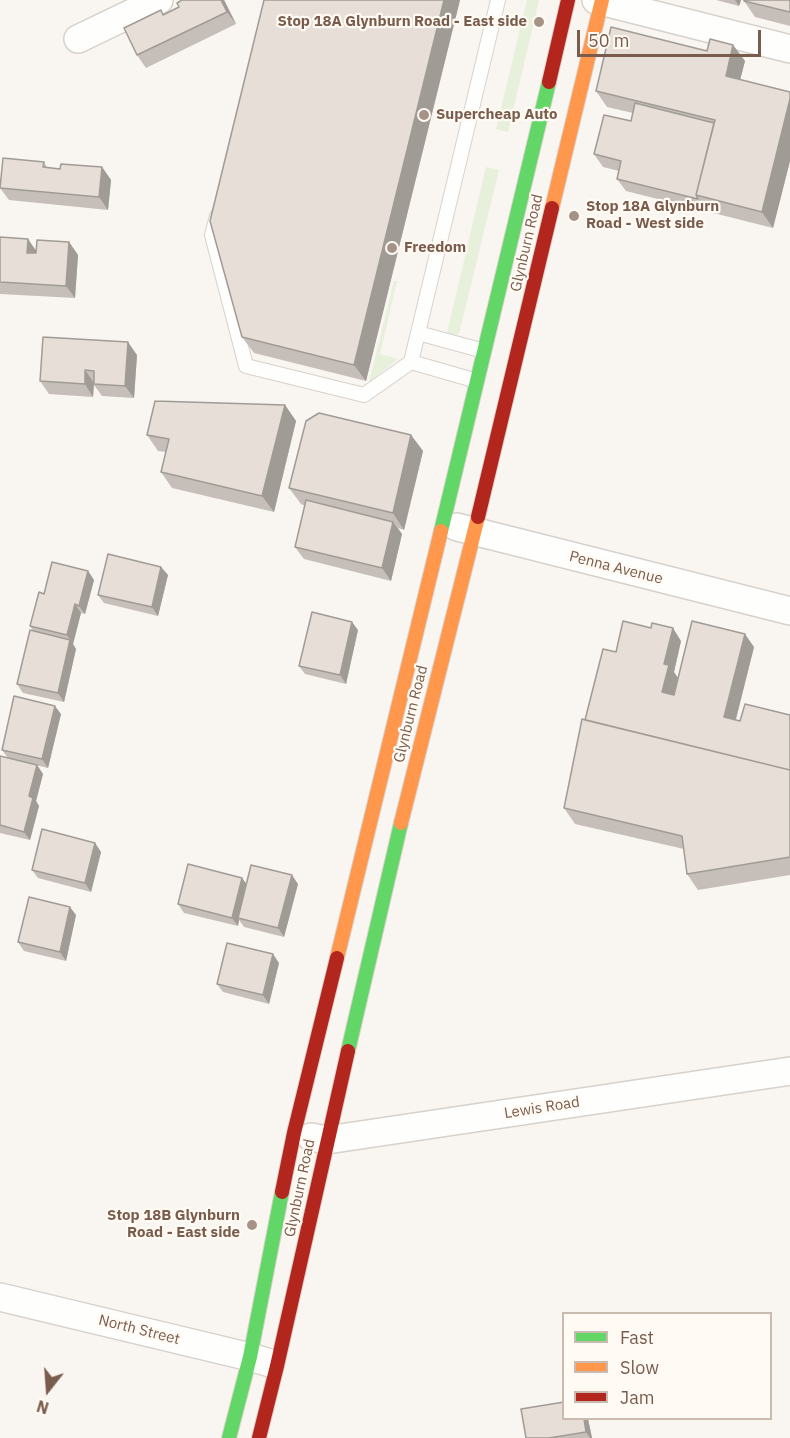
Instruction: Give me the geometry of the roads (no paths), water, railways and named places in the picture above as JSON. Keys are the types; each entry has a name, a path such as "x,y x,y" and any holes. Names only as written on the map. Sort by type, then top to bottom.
{"main road":[{"name":"Glynburn Road","path":"229,1438 250,1357 294,1133 568,0"},
{"name":"Glynburn Road","path":"259,1438 393,853 475,532 600,0"}],"street":[{"path":"78,39 159,0"},
{"path":"600,0 790,49"},
{"name":"Penna Avenue","path":"442,524 790,611"},
{"name":"Lewis Road","path":"294,1133 327,1140 790,1071"},
{"name":"North Street","path":"0,1297 250,1357 277,1366"}],"lane":[{"path":"220,202 212,235 246,366 364,395 411,362 498,0"},
{"path":"418,333 483,351"},
{"path":"411,362 477,381"}],"place":[{"name":"Stop 18A Glynburn Road - East side","path":"539,22"},
{"name":"Supercheap Auto","path":"424,115"},
{"name":"Stop 18A Glynburn Road - West side","path":"574,216"},
{"name":"Freedom","path":"392,248"},
{"name":"Stop 18B Glynburn Road - East side","path":"252,1225"}]}
